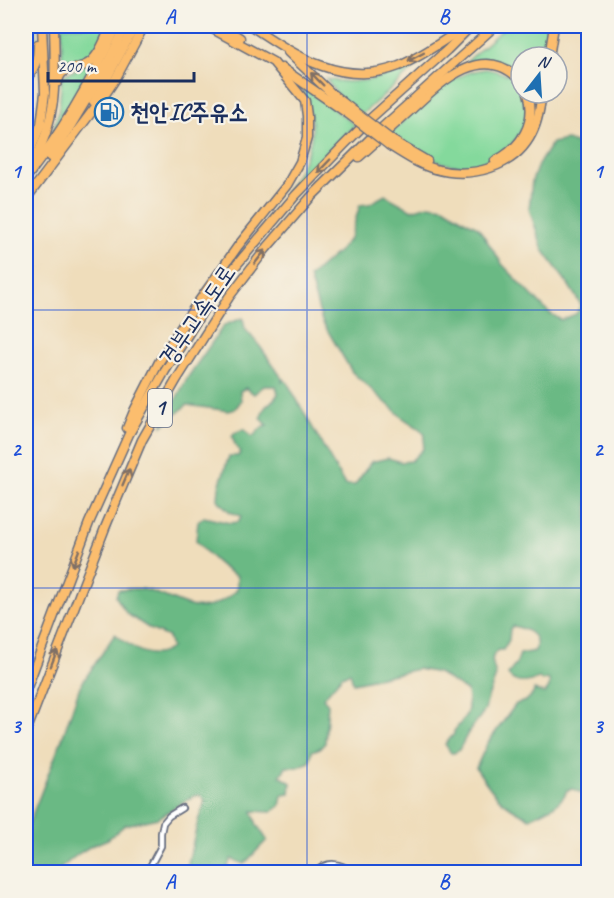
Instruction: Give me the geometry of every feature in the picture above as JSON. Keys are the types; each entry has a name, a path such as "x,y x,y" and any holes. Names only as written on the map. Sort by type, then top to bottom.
{"highway":[{"path":"26,79 37,61 40,26"},
{"path":"26,162 41,124 45,93 40,26"},
{"path":"26,173 37,155 50,124 54,92 54,26"},
{"path":"52,109 60,74 91,62 111,26"},
{"path":"26,178 80,100 117,26"},
{"path":"89,523 134,411 159,362 209,286 287,185 300,162 307,138 305,101 273,62 207,26"},
{"path":"221,26 353,114 416,162 435,169 468,173 489,169 508,160 526,143 536,125 540,105"},
{"path":"251,26 280,45 330,69 348,73 372,73 398,66 466,26"},
{"name":"경부고속도로","path":"26,690 89,523 129,434 217,288 295,196 344,145 471,26"},
{"name":"경부고속도로","path":"26,732 100,539 142,440 177,379 229,297 265,250 310,198 376,133 495,26"},
{"path":"551,45 554,26"},
{"path":"26,197 71,138 94,103 137,27"},
{"path":"26,197 40,171 137,27"},
{"path":"280,45 353,114"},
{"path":"310,198 365,152 434,88 451,76 473,66 496,65 509,70"},
{"path":"392,143 418,157 441,165 461,168 487,164 514,148 524,136 528,128 530,105"}],"street":[{"path":"147,873 161,846 163,823 182,808"},
{"path":"316,873 324,866 332,864 347,868 353,873"}],"green space":[{"path":"26,26 36,26 37,43 35,58 26,74"},
{"path":"62,26 108,26 92,58 87,62 62,68"},
{"path":"506,26 549,26 545,45 509,45 509,67 493,62 462,66"},
{"path":"425,59 362,114 343,102 326,79 364,81 401,70"},
{"path":"97,60 52,134 59,110 62,76"},
{"path":"486,69 509,75 509,105 527,105 525,124 511,145 501,153 477,164 452,165 427,157 390,133 446,84 472,72"},
{"path":"304,89 355,125 285,193 300,169 311,140 312,122"},
{"path":"567,140 588,148 588,796 573,789 567,790 557,804 530,818 498,798 476,768 487,744 516,704 526,701 534,690 544,693 549,687 547,679 542,681 539,678 518,682 508,675 520,654 535,651 536,645 536,640 531,633 513,626 503,650 498,650 492,660 496,676 485,710 459,750 454,753 451,753 445,744 467,713 467,691 438,673 418,669 353,683 350,672 342,676 323,698 328,704 325,743 312,751 310,762 297,767 286,767 280,776 291,783 290,794 282,795 280,806 271,812 252,811 257,825 267,840 244,864 231,859 225,872 186,872 205,801 200,795 195,795 158,818 125,825 108,839 78,854 59,872 26,872 26,831 80,686 115,634 135,649 149,654 164,652 171,648 168,637 150,629 127,614 116,597 118,590 143,589 182,604 202,607 224,600 237,590 237,576 220,565 196,541 198,522 204,517 230,523 238,522 241,516 230,512 218,500 219,487 229,456 238,456 241,452 236,447 232,436 244,429 252,437 267,425 261,418 266,406 278,394 276,386 264,386 254,394 246,388 240,391 241,401 235,409 229,411 187,405 161,427 188,377 224,325 243,318 245,329 259,345 282,378 282,382 284,379 288,384 345,485 355,485 371,462 388,458 402,462 411,461 423,449 425,435 352,372 322,321 309,277 340,250 350,238 360,205 369,204 385,195 412,210 428,205 444,207 478,227 502,264 548,312 561,320 576,314 581,305 543,250 529,209 532,181 538,165 552,143"}],"place":[{"name":"천안IC주유소","path":"109,112"}]}
